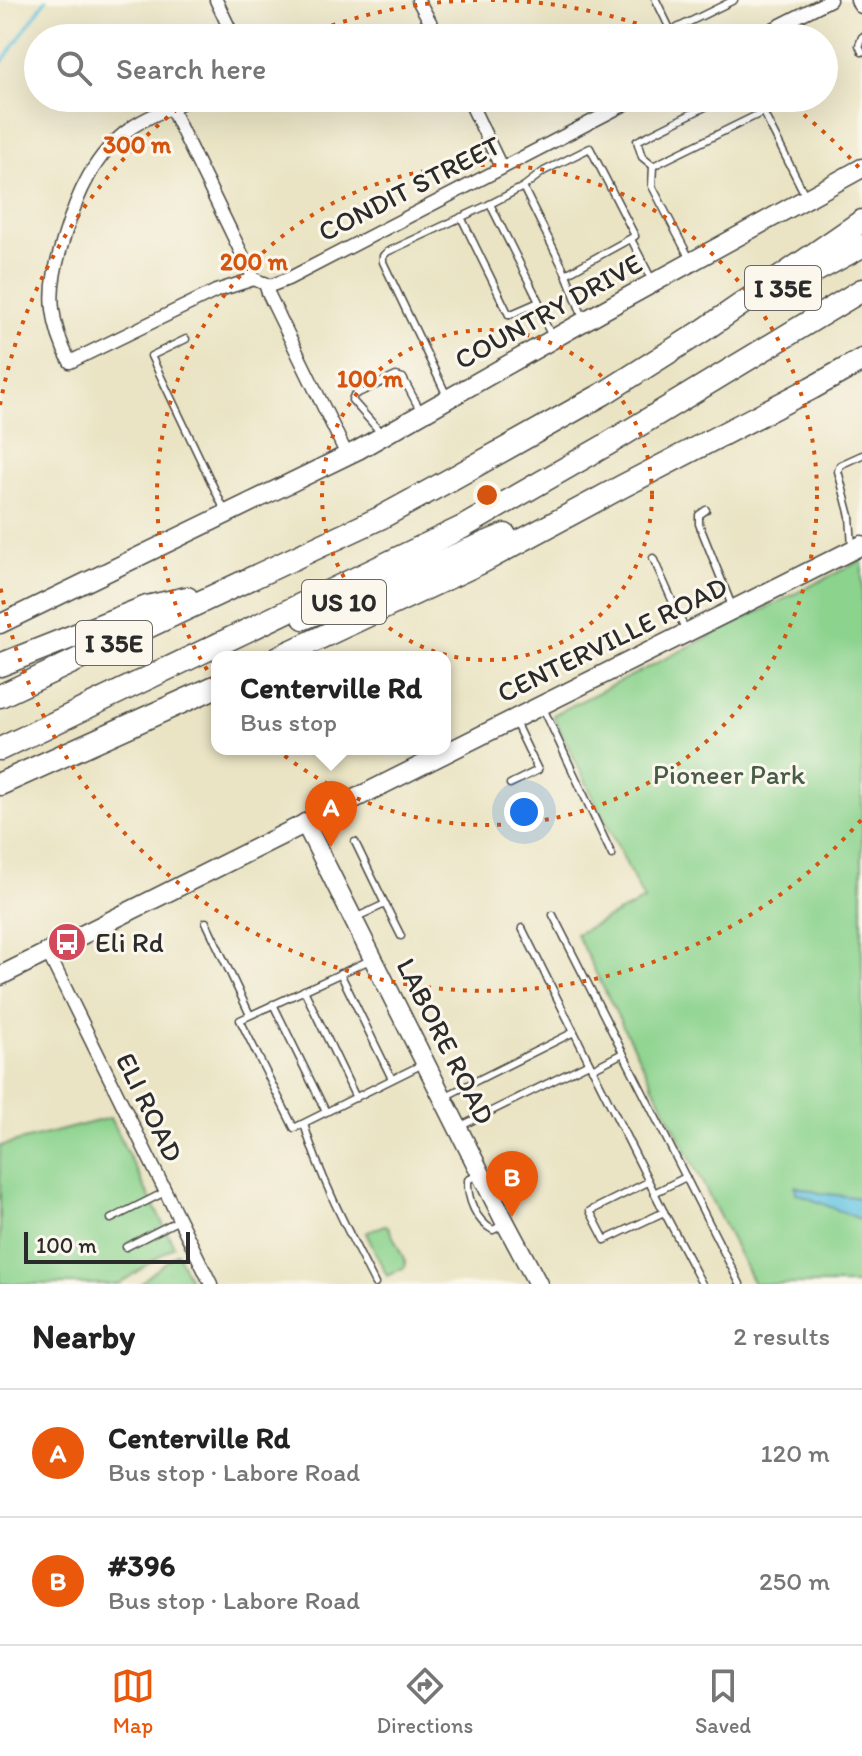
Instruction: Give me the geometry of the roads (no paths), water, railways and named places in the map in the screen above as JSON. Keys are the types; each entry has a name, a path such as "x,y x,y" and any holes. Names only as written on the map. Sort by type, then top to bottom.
{"highway":[{"path":"704,330 862,221"},
{"name":"I 35E","path":"0,696 380,518 603,394 704,330 862,246"},
{"name":"I 35E","path":"0,749 463,527 606,445 862,290"},
{"name":"US 10","path":"225,651 621,487 862,360"},
{"path":"812,388 862,370"},
{"path":"292,651 482,562 621,487"},
{"path":"0,665 147,607 227,589"},
{"name":"US 10","path":"66,717 211,657"},
{"path":"0,784 211,689"}],"street":[{"path":"216,0 227,24"},
{"path":"418,0 431,24"},
{"path":"783,24 830,0"},
{"name":"CONDIT STREET","path":"163,112 131,128 116,141 92,169 73,209 54,272 52,292 55,325 70,362 216,291 259,281 270,286 288,279 609,112"},
{"path":"173,112 268,293 347,455"},
{"path":"475,112 501,167"},
{"name":"COUNTRY DRIVE","path":"0,624 347,455 862,168"},
{"name":"CENTERVILLE ROAD","path":"451,750 857,547"},
{"name":"CENTERVILLE ROAD","path":"0,976 441,755"},
{"name":"LABORE ROAD","path":"305,823 538,1284"},
{"name":"ELI ROAD","path":"47,951 211,1284"}],"lane":[{"path":"656,0 668,24"},
{"path":"685,24 734,0"},
{"path":"862,37 859,45 862,52"},
{"path":"653,166 642,157 637,141 695,112"},
{"path":"653,166 763,112 807,199"},
{"path":"448,398 383,262 383,256 523,187 544,171 590,148 635,236 566,274"},
{"path":"653,166 652,186 692,262"},
{"path":"523,187 566,274 585,321"},
{"path":"461,217 509,315 535,304 539,302 490,204"},
{"path":"631,239 654,283"},
{"path":"535,304 553,339"},
{"path":"186,339 151,356 227,514"},
{"path":"383,435 352,400 354,395 396,376 403,378 422,413"},
{"path":"857,547 838,471 840,465 862,455"},
{"path":"706,510 699,515 699,524 733,610"},
{"path":"653,558 687,633"},
{"path":"542,705 612,855"},
{"path":"510,784 538,770 513,719"},
{"path":"355,842 401,936"},
{"path":"354,919 385,904"},
{"path":"553,915 740,1284"},
{"path":"206,922 250,1015"},
{"path":"522,928 702,1284"},
{"path":"373,958 240,1020 294,1128 425,1063"},
{"path":"340,973 392,1079"},
{"path":"304,990 356,1098"},
{"path":"273,1004 326,1112"},
{"path":"443,1097 574,1032"},
{"path":"458,1128 623,1053"},
{"path":"304,1124 309,1143 375,1284"},
{"path":"654,1193 686,1177"},
{"path":"648,1182 590,1211 605,1240 664,1212"},
{"path":"111,1219 165,1192"},
{"path":"126,1247 179,1220"}],"water":[{"path":"795,1186 820,1193 862,1198 862,1220 796,1193"}],"waterway":[{"path":"29,24 46,0"},
{"path":"0,65 24,31"}],"place":[{"name":"Centerville Rd","path":"331,847"},
{"name":"Eli Rd","path":"67,942"},
{"name":"#396","path":"512,1217"}],"park label":[{"name":"Pioneer Park","path":"729,774"}]}
